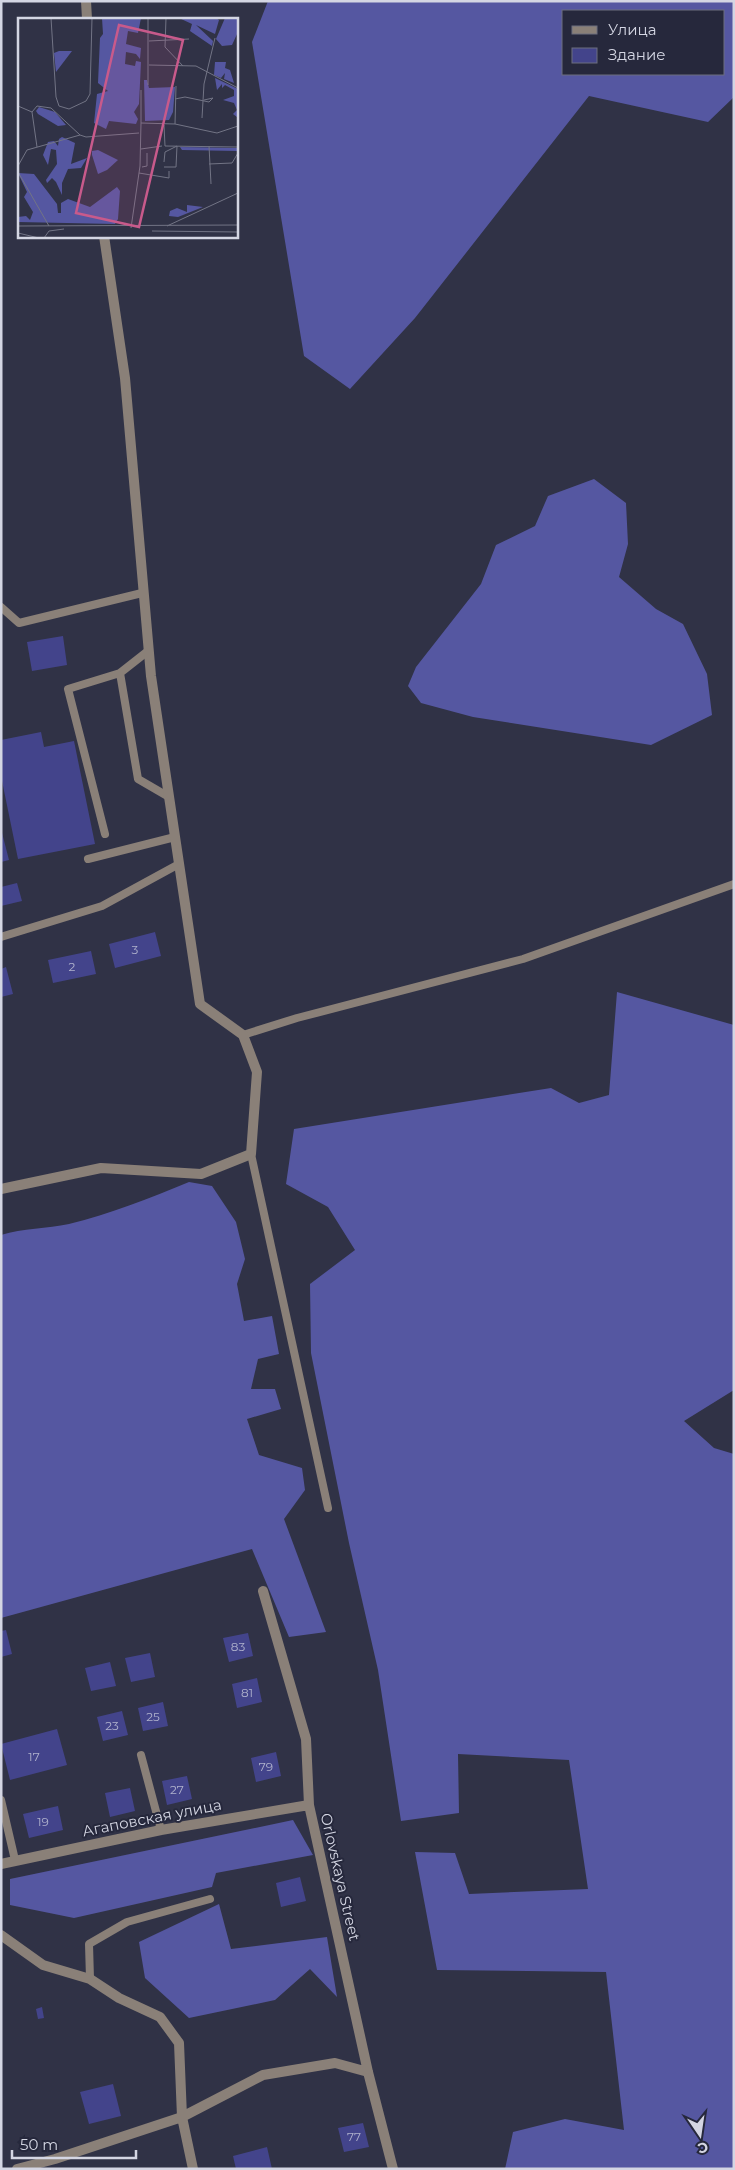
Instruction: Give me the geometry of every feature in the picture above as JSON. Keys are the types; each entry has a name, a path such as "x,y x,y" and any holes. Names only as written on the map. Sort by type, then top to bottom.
{"street":[{"path":"86,1 87,18"},
{"path":"1,1190 101,1168 201,1174 251,1154 257,1072 243,1035 200,1004 148,651 125,378 104,238"},
{"name":"Orlovskaya Street","path":"263,1591 306,1739 309,1804 368,2072 393,2169"},
{"name":"Агаповская улица","path":"1,1864 161,1830 309,1804"},
{"path":"1,1935 43,1965 90,1979 119,1998 160,2016 178,2043 182,2117 193,2169"},
{"path":"17,2169 55,2159 182,2117 263,2076 336,2063 368,2072"}],"lane":[{"path":"1,607 19,624 142,594"},
{"path":"105,834 68,689 120,673 148,651"},
{"path":"120,673 138,779 169,796"},
{"path":"88,859 175,837"},
{"path":"1,937 102,906 179,864"},
{"path":"243,1035 298,1018 523,959 734,884"},
{"path":"251,1154 328,1508"},
{"path":"141,1755 161,1830"},
{"path":"1,1800 16,1860"},
{"path":"90,1979 90,1944 128,1922 210,1899"}],"shaded area":[{"path":"268,1 734,1 734,97 708,122 589,96 415,318 350,389 304,356 252,42"},
{"path":"594,479 626,503 628,544 619,577 656,609 683,624 707,674 712,715 651,745 473,717 421,703 408,686 416,667 481,584 496,545 535,526 548,496"},
{"path":"617,992 734,1025 734,1390 684,1421 714,1448 734,1454 734,2169 505,2169 513,2132 565,2119 624,2130 606,1972 437,1970 415,1852 455,1853 469,1894 588,1889 569,1760 458,1754 459,1813 401,1821 378,1670 349,1543 311,1353 310,1284 355,1250 328,1207 286,1184 294,1129 551,1088 579,1103 609,1095"},
{"path":"189,1182 212,1186 236,1222 245,1259 237,1284 244,1321 272,1316 279,1354 258,1359 251,1389 275,1389 281,1409 247,1419 259,1455 302,1468 305,1490 284,1519 326,1632 289,1637 252,1549 1,1618 1,1235 61,1226 84,1220 130,1205"},
{"path":"293,1820 313,1855 216,1873 212,1887 74,1918 10,1905 10,1879"},
{"path":"219,1904 231,1949 327,1937 337,1997 310,1969 275,2000 189,2018 145,1978 139,1942"}],"building":[{"path":"63,636 67,665 32,671 27,642"},
{"path":"41,732 44,747 74,741 95,844 18,859 1,776 1,740"},
{"path":"1,829 9,860 1,862"},
{"path":"17,883 22,901 1,906 1,887"},
{"path":"155,932 161,956 115,968 109,944"},
{"path":"91,951 96,974 53,983 48,960"},
{"path":"6,967 13,994 1,997 1,969"},
{"path":"6,1630 12,1654 1,1657 1,1631"},
{"path":"248,1633 253,1656 229,1662 223,1638"},
{"path":"150,1653 155,1677 131,1682 125,1658"},
{"path":"110,1662 116,1686 91,1691 85,1668"},
{"path":"257,1678 262,1702 237,1708 232,1684"},
{"path":"163,1702 168,1726 143,1731 138,1708"},
{"path":"122,1711 128,1735 103,1741 97,1717"},
{"path":"57,1729 67,1765 10,1780 1,1744"},
{"path":"276,1752 281,1776 256,1782 251,1758"},
{"path":"187,1776 192,1799 167,1805 162,1781"},
{"path":"130,1788 135,1811 110,1817 105,1793"},
{"path":"58,1806 63,1830 29,1838 23,1814"},
{"path":"300,1877 306,1901 281,1907 276,1883"},
{"path":"42,2007 44,2018 38,2019 36,2009"},
{"path":"113,2084 121,2116 89,2124 80,2092"},
{"path":"363,2123 369,2147 344,2152 338,2128"},
{"path":"267,2147 272,2169 236,2169 233,2156"}]}
